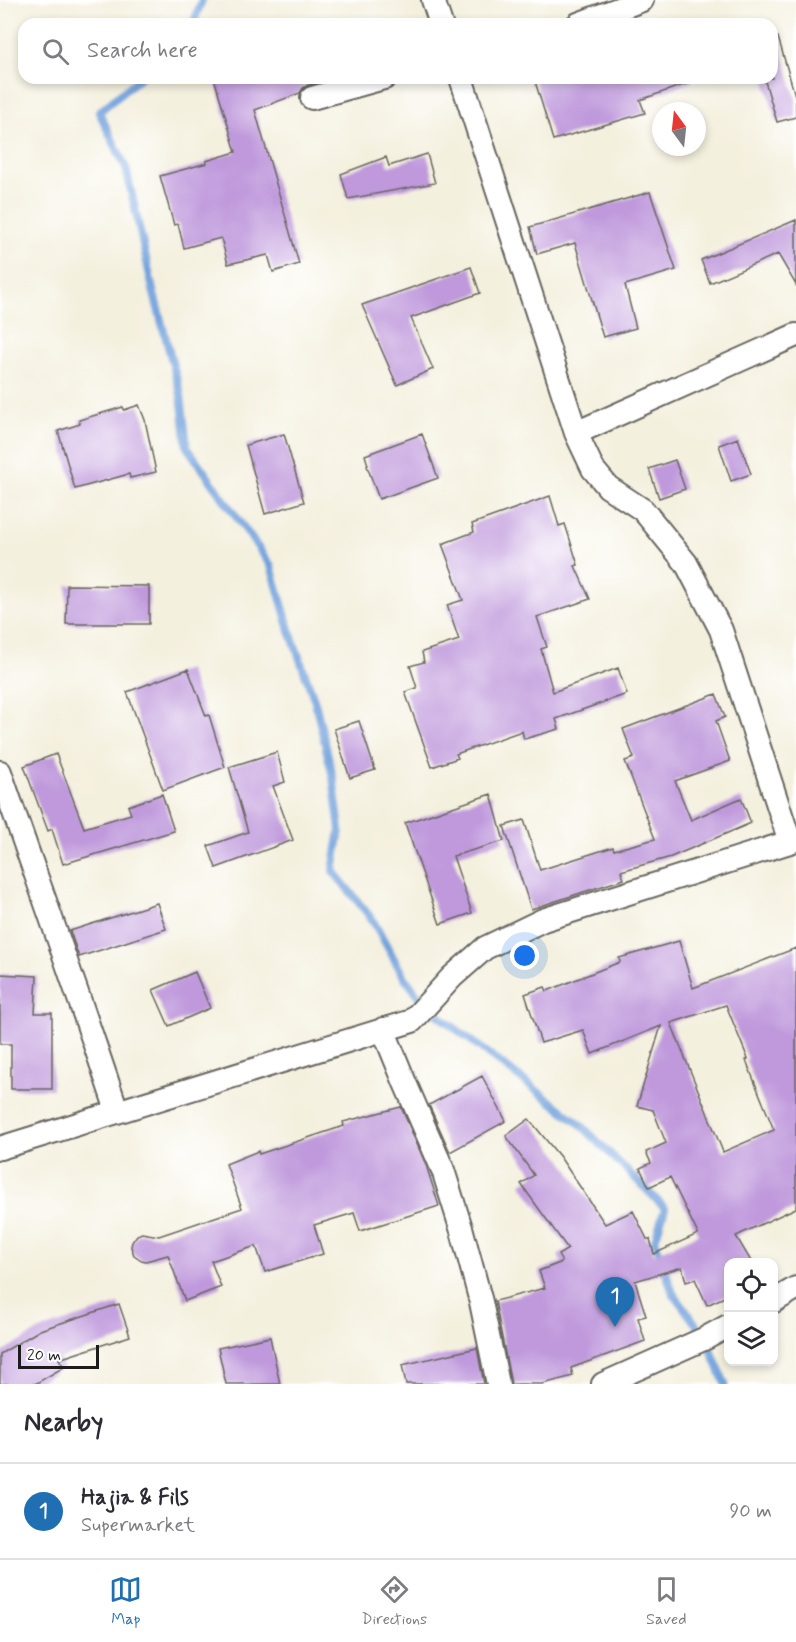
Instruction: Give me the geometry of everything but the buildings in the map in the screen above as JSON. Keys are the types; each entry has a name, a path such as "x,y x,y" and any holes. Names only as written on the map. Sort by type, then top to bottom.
{"street":[{"path":"433,0 439,18"},
{"path":"594,18 642,0"},
{"path":"312,98 362,84"},
{"path":"0,1148 412,1021 452,977 485,948 543,920 793,841 721,630 686,563 643,510 608,487 593,469 576,433 463,84"},
{"path":"576,433 796,335"},
{"path":"0,772 117,1112"},
{"path":"383,1029 443,1170 481,1302 498,1384"},
{"path":"778,1299 796,1288"},
{"path":"603,1384 724,1329"}],"waterway":[{"path":"195,18 202,0"},
{"path":"133,84 99,112 126,168 153,290 181,395 187,447 271,566 290,631 315,702 333,777 340,830 333,871 372,919 403,975 422,1001"},
{"path":"438,1015 579,1123 665,1208 655,1240 673,1293 706,1338 725,1384"}],"place":[{"name":"Hajia & Fils","path":"615,1327"}]}
